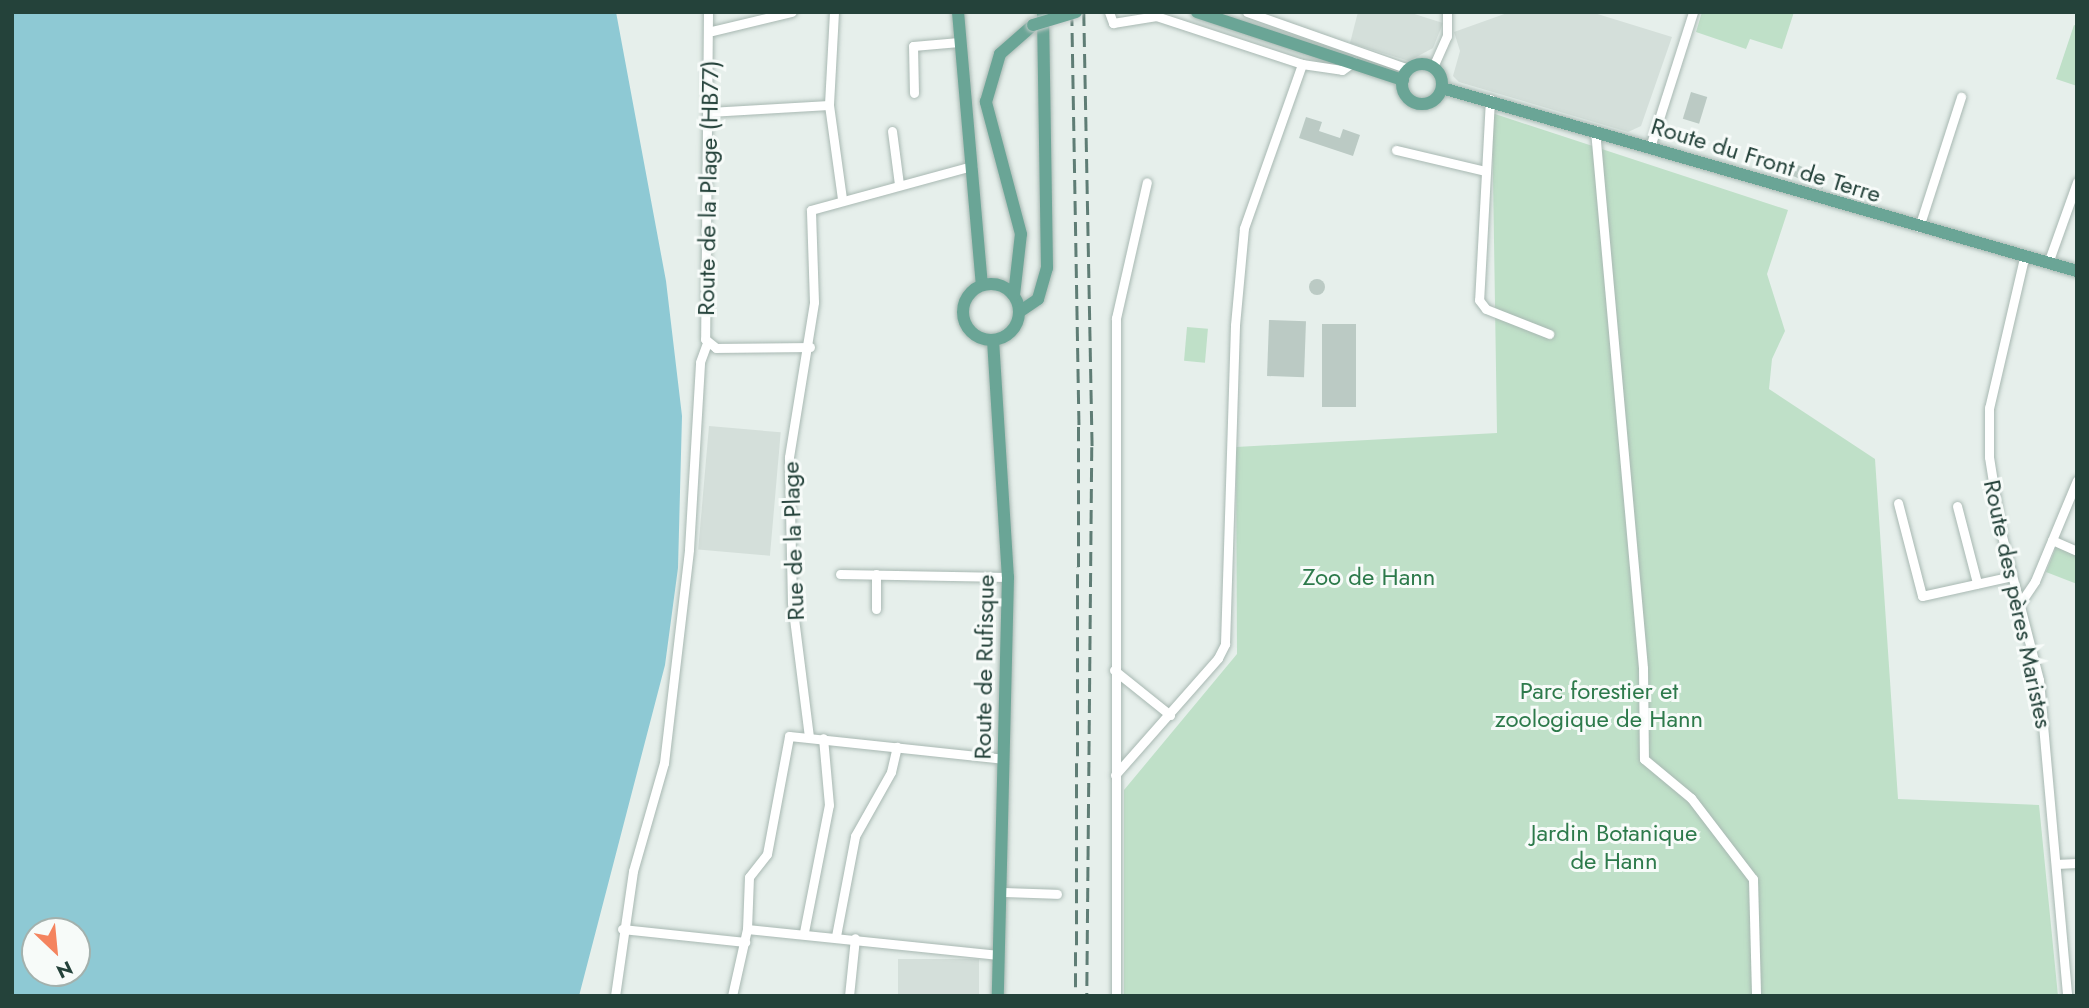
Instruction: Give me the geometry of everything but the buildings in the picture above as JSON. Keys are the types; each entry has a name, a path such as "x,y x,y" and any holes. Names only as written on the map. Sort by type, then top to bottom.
{"main road":[{"path":"958,12 982,285"},
{"path":"1019,312 1038,299 1047,268 1043,12"},
{"path":"1013,273 997,284 982,285 963,304 964,322 975,336 993,340 1014,328 1019,312 1014,295 1013,273 1021,234 987,93 1000,54 1033,25 1076,12"},
{"path":"1197,12 1382,72 1406,74 1433,67 1443,88 1434,101 1418,104 1405,95 1406,74"},
{"name":"Route du Front de Terre","path":"1443,88 1490,99 2024,258 2077,271"},
{"path":"997,284 1014,295"},
{"name":"Route de Rufisque","path":"993,340 1008,577 998,996"}],"street":[{"name":"Route de la Plage (HB77)","path":"708,12 712,31 707,343 716,348 810,347"},
{"path":"712,31 763,16 792,12"},
{"path":"834,12 829,105 842,199 972,166"},
{"path":"1109,12 1113,23 1156,16 1302,64 1342,69 1353,62"},
{"path":"1247,12 1387,59 1406,74"},
{"path":"1433,67 1447,37 1447,12"},
{"path":"1650,147 1693,12"},
{"path":"914,93 914,46 960,42"},
{"path":"1382,72 1387,59"},
{"path":"1115,775 1170,715 1225,644 1234,325 1244,228 1302,64"},
{"path":"1919,227 1961,97"},
{"path":"1490,99 1479,300 1486,309 1549,334"},
{"path":"709,112 829,105"},
{"path":"1595,130 1642,654 1644,759 1691,799 1753,879 1756,996"},
{"path":"892,131 900,184"},
{"path":"1396,150 1485,172"},
{"path":"1116,996 1116,318 1147,182"},
{"path":"2048,263 2077,182"},
{"name":"Rue de la Plage","path":"809,737 792,603 789,457 810,347 811,210 842,199"},
{"name":"Route des pères Maristes","path":"2024,258 1989,408 1992,488 2012,576 2021,602 2044,717 2067,996"},
{"path":"615,996 622,929 664,763 689,549 700,362 707,343"},
{"path":"2021,602 2052,540 2077,480"},
{"path":"1898,503 1919,593 2012,576"},
{"path":"1957,506 1977,583"},
{"path":"2052,540 2077,551"},
{"path":"840,574 1008,577"},
{"path":"876,574 876,609"},
{"path":"1114,670 1170,715"},
{"path":"732,996 747,929 750,877 767,854 774,832 784,741 791,735 1003,759"},
{"path":"804,932 830,798 823,738"},
{"path":"836,936 855,836 891,772 897,747"},
{"path":"2056,864 2077,863"},
{"path":"1001,892 1057,894"},
{"path":"622,929 745,942"},
{"path":"747,929 804,932 999,955"},
{"path":"849,996 856,938"}],"shaded area":[{"path":"1358,12 1408,12 1443,23 1433,48 1409,61 1350,43"},
{"path":"1510,12 1591,12 1672,37 1641,126 1628,132 1459,82 1453,76 1460,51 1454,32"},
{"path":"709,426 781,432 770,556 698,550"},
{"path":"898,959 979,959 979,996 898,996"}],"green space":[{"path":"1702,12 1794,12 1782,49 1750,39 1746,49 1696,32"},
{"path":"2074,25 2077,26 2077,86 2056,79"},
{"name":"Parc forestier et zoologique de Hann","path":"1492,113 1788,210 1767,274 1785,331 1772,359 1769,389 1875,459 1898,799 2039,805 2058,996 1124,996 1124,790 1237,654 1236,447 1497,433"},
{"path":"1187,327 1208,329 1205,363 1184,361"},
{"path":"2056,547 2077,555 2077,584 2046,572"}],"water":[{"path":"12,12 616,12 666,281 682,416 678,568 665,665 579,996 12,996"}],"railway":[{"path":"1072,12 1079,427 1076,996"},
{"path":"1084,12 1092,447 1087,996"}],"park label":[{"name":"Zoo de Hann","path":"1369,577"},
{"name":"Jardin Botanique de Hann","path":"1614,847"}]}
